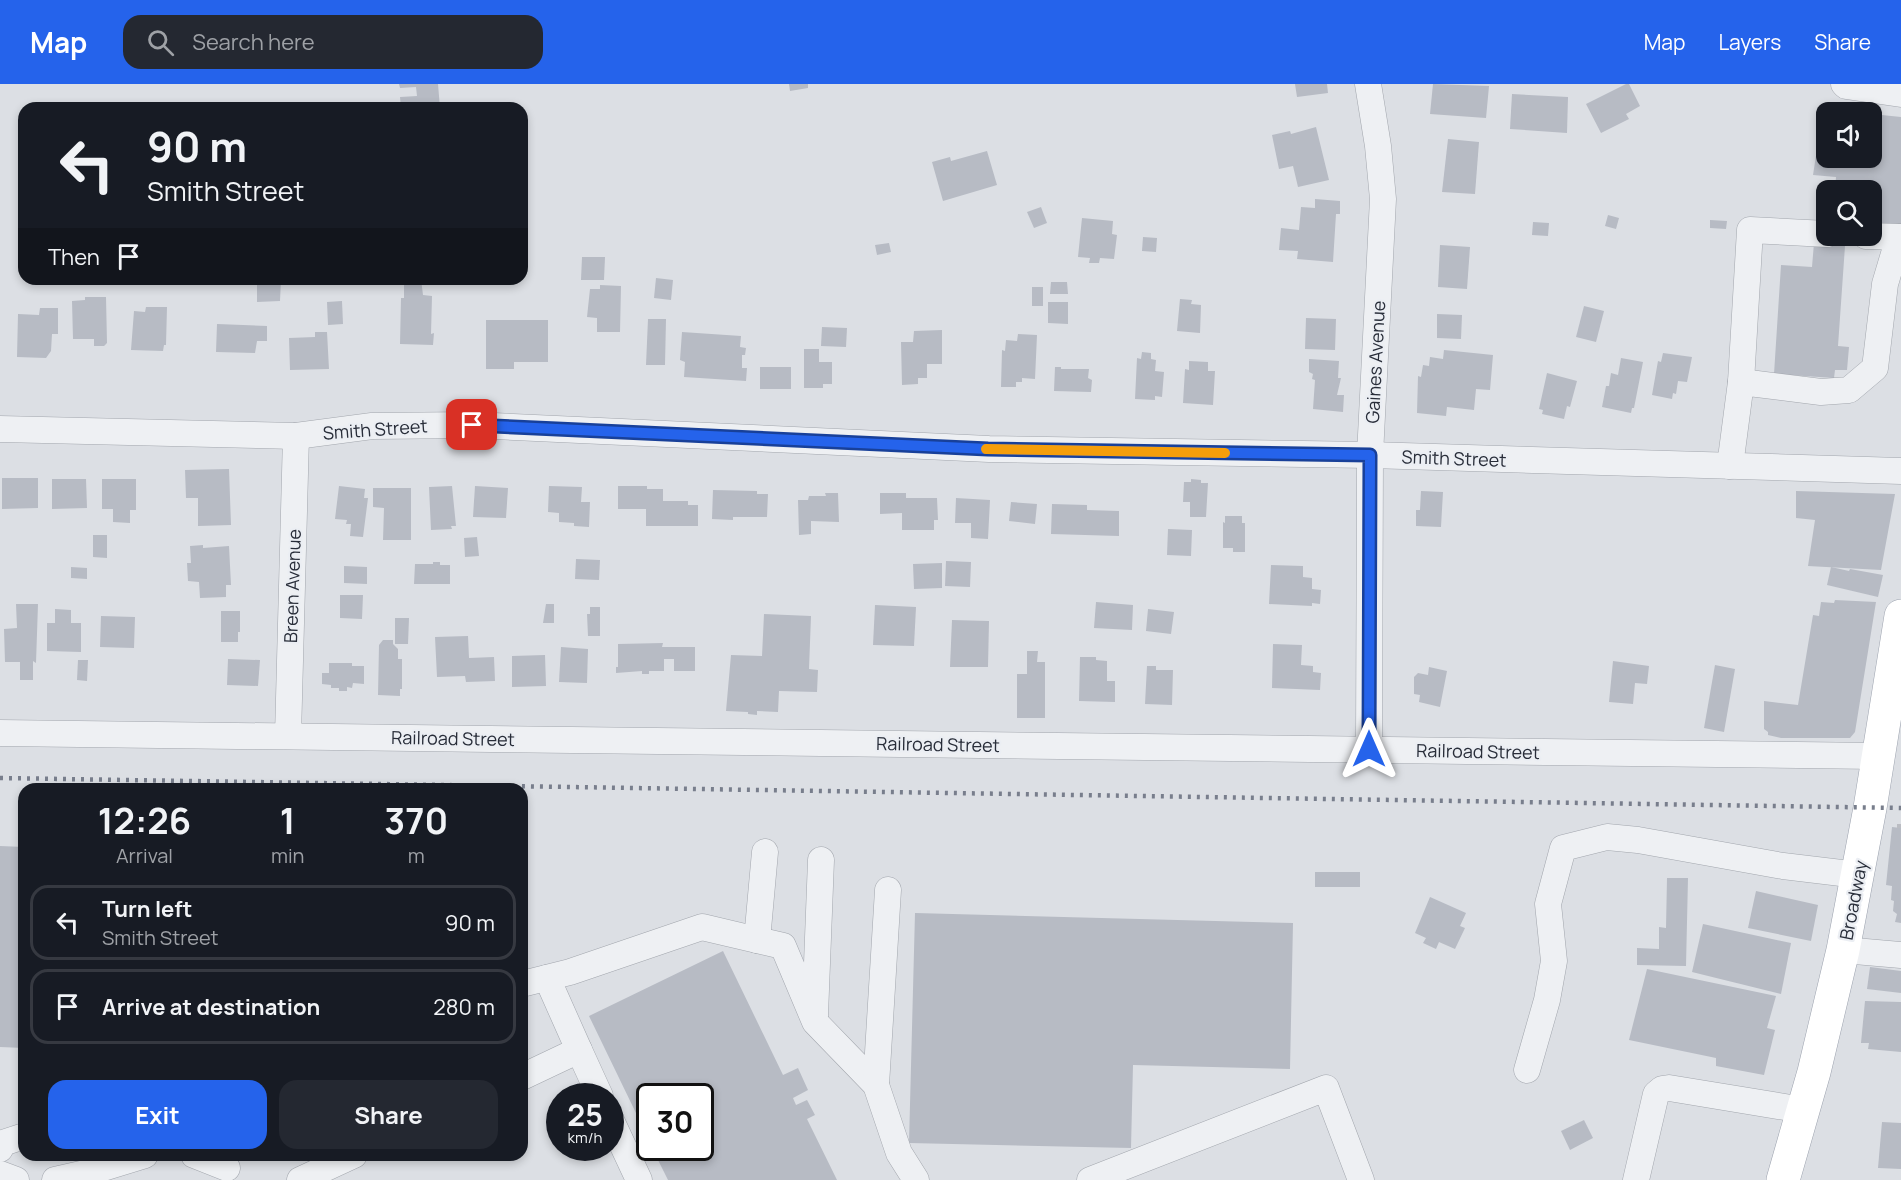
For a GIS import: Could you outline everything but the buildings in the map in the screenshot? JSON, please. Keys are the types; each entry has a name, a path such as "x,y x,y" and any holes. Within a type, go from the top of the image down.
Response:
{"main road":[{"name":"Broadway","path":"1783,1180 1843,950 1858,875 1901,616"}],"street":[{"name":"Gaines Avenue","path":"1368,84 1378,146 1383,199 1370,455 1369,749"},
{"path":"1844,84 1901,94"},
{"path":"1730,466 1741,382 1750,230 1816,233"},
{"path":"1741,382 1821,392 1849,390 1875,368 1885,284 1900,237 1882,236"},
{"name":"Smith Street","path":"0,429 296,436 372,426 472,425 988,449 1370,455 1901,471"},
{"name":"Breen Avenue","path":"288,736 296,436"},
{"name":"Railroad Street","path":"0,733 1877,756"},
{"path":"1527,1070 1547,1000 1554,961 1548,904 1563,848 1607,837 1638,840 1783,866 1858,875"},
{"path":"757,940 765,852"},
{"path":"815,1022 821,860"},
{"path":"888,890 876,1085 899,1152 916,1180"},
{"path":"528,983 570,972 702,927 783,946 815,1022 876,1085"},
{"path":"1843,950 1901,955"},
{"path":"547,978 594,1083"},
{"path":"528,1074 579,1050"},
{"path":"1090,1180 1326,1088 1361,1180"},
{"path":"1636,1180 1656,1094 1662,1089 1669,1088 1803,1110"},
{"path":"0,1149 3,1143 18,1139"},
{"path":"624,1148 639,1180"},
{"path":"55,1180 83,1177 128,1161"},
{"path":"209,1161 227,1168"},
{"path":"307,1169 334,1161"},
{"path":"0,1174 16,1180"}],"railway":[{"path":"0,778 317,783"},
{"path":"528,786 1901,808"}],"slow traffic":[{"path":"986,449 1225,453"}],"route":[{"path":"472,425 988,449 1370,455 1369,749"}]}
